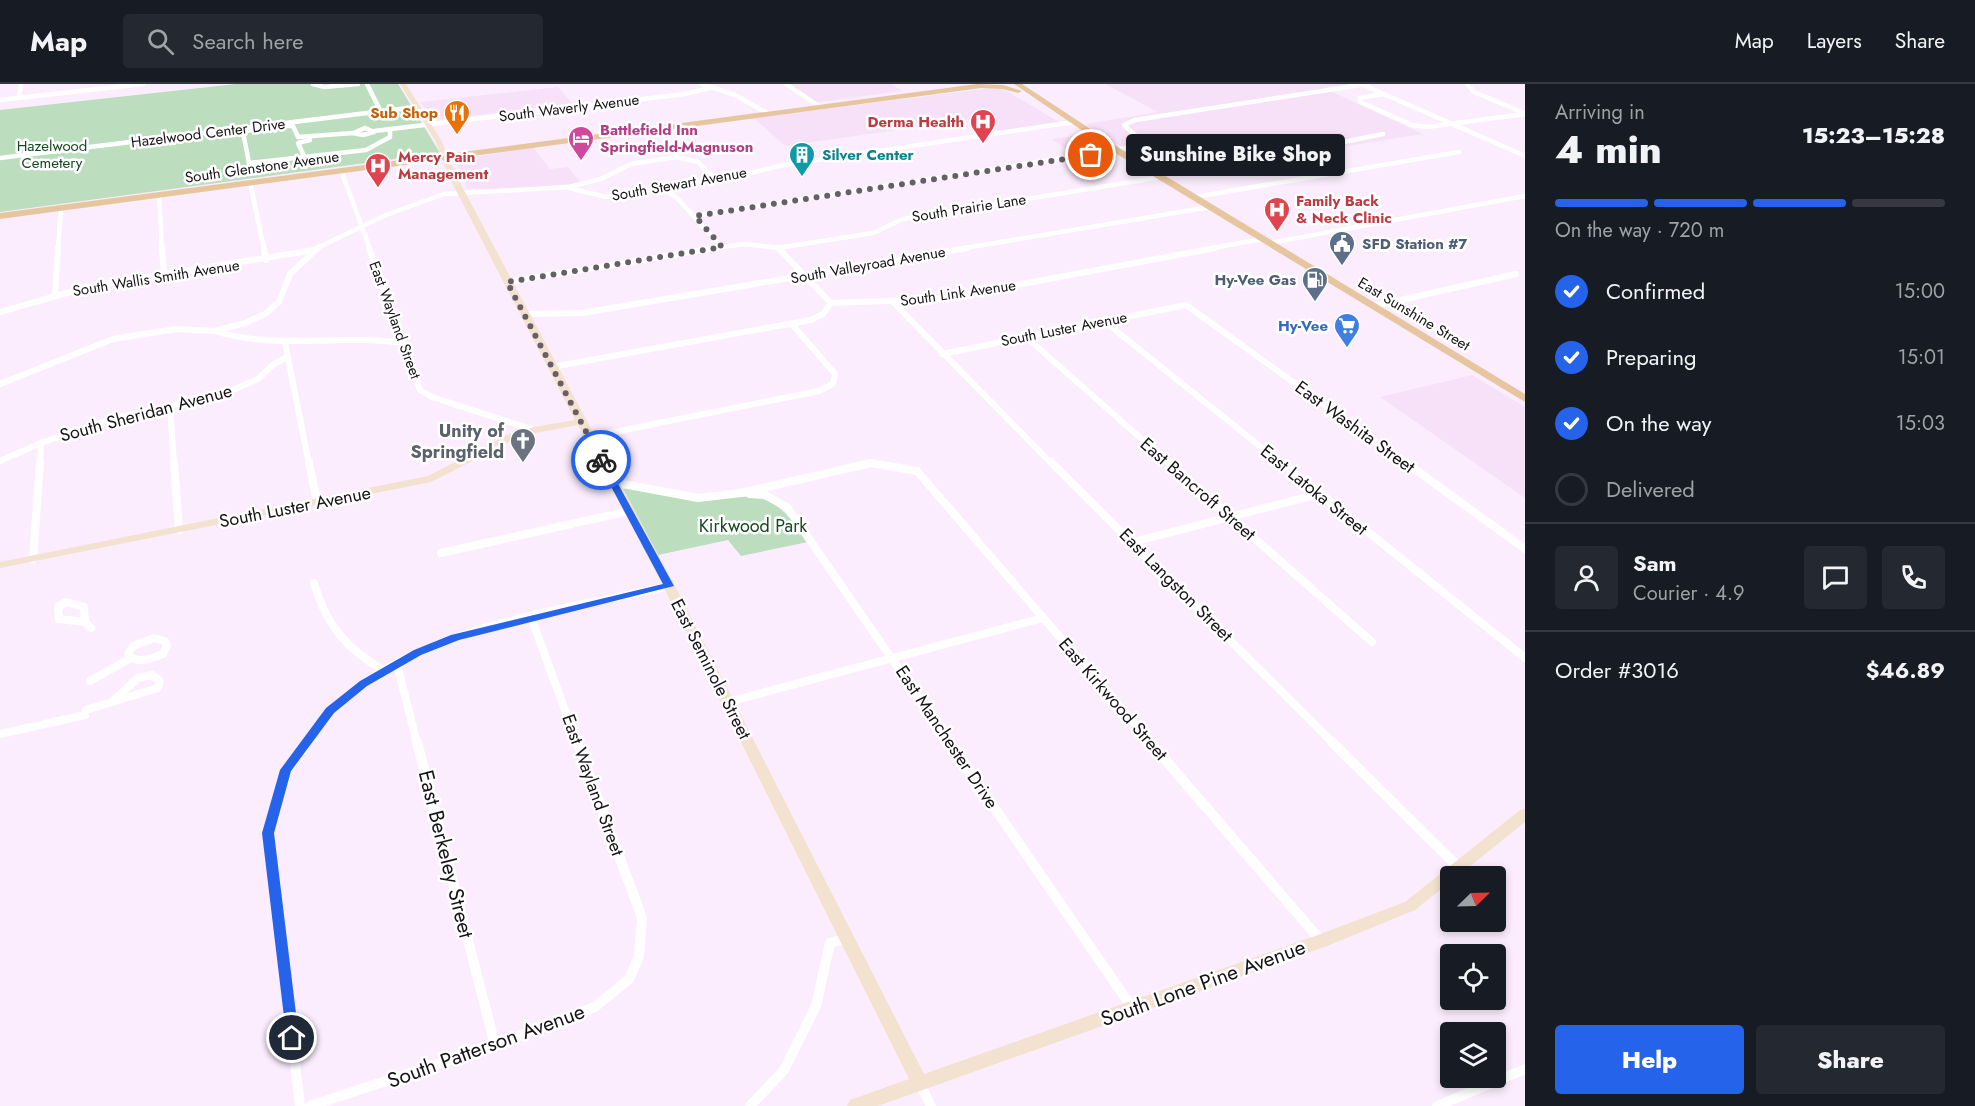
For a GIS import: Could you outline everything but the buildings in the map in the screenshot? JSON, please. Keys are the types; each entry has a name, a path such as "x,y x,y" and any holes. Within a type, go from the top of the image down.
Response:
{"main road":[{"name":"South Glenstone Avenue","path":"0,216 819,106 965,84"},
{"name":"South Glenstone Avenue","path":"921,92 993,84"},
{"name":"East Sunshine Street","path":"1006,84 1055,107 1074,122 1210,207 1524,396"},
{"path":"1025,84 1055,107"},
{"path":"946,90 998,86 1017,88"},
{"name":"East Sunshine Street","path":"1017,88 1064,119 1074,122"}],"street":[{"path":"19,98 21,84"},
{"path":"0,100 97,87 143,84"},
{"path":"313,84 315,87 331,87 358,84"},
{"path":"367,84 381,112"},
{"name":"East Seminole Street","path":"403,84 445,156 507,282 669,586 931,1106"},
{"path":"702,84 735,95 767,113"},
{"path":"786,84 819,106"},
{"path":"1361,84 1525,156"},
{"path":"1367,84 1134,120 1124,125 1128,131 1181,160 1210,162 1339,144 1383,134"},
{"path":"1467,84 1474,92 1525,114"},
{"name":"South Waverly Avenue","path":"313,138 353,133 362,129 390,129 685,94 710,88"},
{"path":"1384,94 1360,98 1360,102 1412,125 1427,127 1454,125 1525,114"},
{"name":"Hazelwood Center Drive","path":"0,158 416,107"},
{"name":"South Stewart Avenue","path":"569,188 590,195 606,197 717,181 784,165 1074,122"},
{"path":"313,138 296,136 293,126 244,131 249,163 366,150 390,137 392,133 390,129"},
{"path":"304,157 298,143 313,138"},
{"path":"695,216 1154,146"},
{"path":"1195,197 1460,152"},
{"path":"0,384 113,339 176,329 214,331 245,323 265,314 279,302 290,274 314,250 360,226 444,194 461,191 569,188 601,179 631,164 664,158 689,158 698,162 717,181"},
{"name":"East Wayland Street","path":"341,170 420,390 432,397 534,430"},
{"name":"South Prairie Lane","path":"722,247 745,244 778,248 873,233 903,219 1162,177"},
{"path":"250,182 266,260"},
{"path":"662,189 677,198 722,247"},
{"path":"159,194 164,275"},
{"name":"South Link Avenue","path":"831,303 894,303 942,298 1525,196"},
{"name":"South Valleyroad Avenue","path":"524,314 582,313 1210,207"},
{"path":"55,296 61,208"},
{"path":"507,282 722,247"},
{"path":"552,368 791,323 824,314 831,303 778,248"},
{"name":"South Wallis Smith Avenue","path":"0,312 91,286 266,260 314,250"},
{"path":"1374,306 1516,274"},
{"name":"East Langston Street","path":"894,303 942,354 1457,866"},
{"name":"South Luster Avenue","path":"942,354 1186,305"},
{"name":"East Washita Street","path":"1186,305 1525,549"},
{"name":"East Latoka Street","path":"1104,321 1525,658"},
{"path":"589,437 819,391 833,384 835,374 791,323"},
{"path":"214,331 231,338 285,344 375,338 402,343"},
{"name":"East Bancroft Street","path":"1025,336 1372,642"},
{"path":"285,344 317,502"},
{"name":"South Sheridan Avenue","path":"0,461 41,443 111,419 226,393 258,379 274,364 287,357"},
{"path":"170,406 179,530"},
{"name":"South Luster Avenue","path":"0,565 431,479 511,437 534,430 580,422"},
{"path":"33,559 41,443"},
{"name":"East Kirkwood Street","path":"741,493 871,463 900,466 917,471 1321,941"},
{"path":"612,482 698,498 741,493"},
{"name":"East Manchester Drive","path":"741,493 765,495 787,507 1133,1009"},
{"path":"1133,542 1319,494"},
{"path":"441,553 629,511"},
{"path":"314,583 321,609 333,630 356,655 385,671"},
{"path":"300,1106 268,833 286,770 330,711 363,684 397,664 455,637 531,617 669,586"},
{"name":"East Wayland Street","path":"531,617 642,918 639,956"},
{"path":"728,702 1043,618"},
{"path":"90,681 130,658"},
{"name":"East Berkeley Street","path":"397,664 495,1045"},
{"path":"0,734 86,712 158,688 160,681 152,675 138,678 112,702"},
{"name":"South Lone Pine Avenue","path":"1462,866 1524,816"},
{"name":"South Lone Pine Avenue","path":"856,1106 1321,941 1410,906 1440,883"},
{"path":"750,1106 784,1070 816,1006 830,943 847,938"},
{"name":"South Patterson Avenue","path":"310,1106 495,1045 595,1007 629,979 639,956"},
{"path":"1437,1106 1525,1069"}],"shaded area":[{"path":"784,84 892,84 902,91 811,103"},
{"path":"1105,84 1351,84 1324,88 1423,134 1166,175 1085,124 1158,112"},
{"path":"558,87 573,104 434,120 420,102"},
{"path":"991,88 1005,90 1059,122 999,131 980,118 785,146 754,118"},
{"path":"1082,135 1107,150 1076,155 1051,139"},
{"path":"533,147 550,169 568,167 581,183 503,190 467,188 456,160"},
{"path":"1472,375 1525,407 1525,498 1380,397"}],"green space":[{"name":"Hazelwood Cemetery","path":"236,84 398,84 440,153 0,212 0,110"},
{"name":"Kirkwood Park","path":"623,489 681,497 743,497 768,501 793,522 808,542 741,556 728,540 658,555"}],"way so far":[{"path":"601,460 507,282 722,247 695,216 1091,155"}],"place":[{"name":"Sub Shop","path":"457,136"},
{"name":"Derma Health","path":"983,145"},
{"name":"Sunshine Bike Shop","path":"1091,155"},
{"name":"Battlefield Inn Springfield-Magnuson","path":"581,162"},
{"name":"Silver Center","path":"802,178"},
{"name":"Mercy Pain Management","path":"378,189"},
{"name":"Family Back & Neck Clinic","path":"1277,233"},
{"name":"SFD Station #7","path":"1342,267"},
{"name":"Hy-Vee Gas","path":"1315,303"},
{"name":"Hy-Vee","path":"1347,349"},
{"name":"Unity of Springfield","path":"523,464"}],"route":[{"path":"292,1038 268,833 286,770 330,711 363,684 417,652 455,637 531,617 669,586 601,460"}]}
